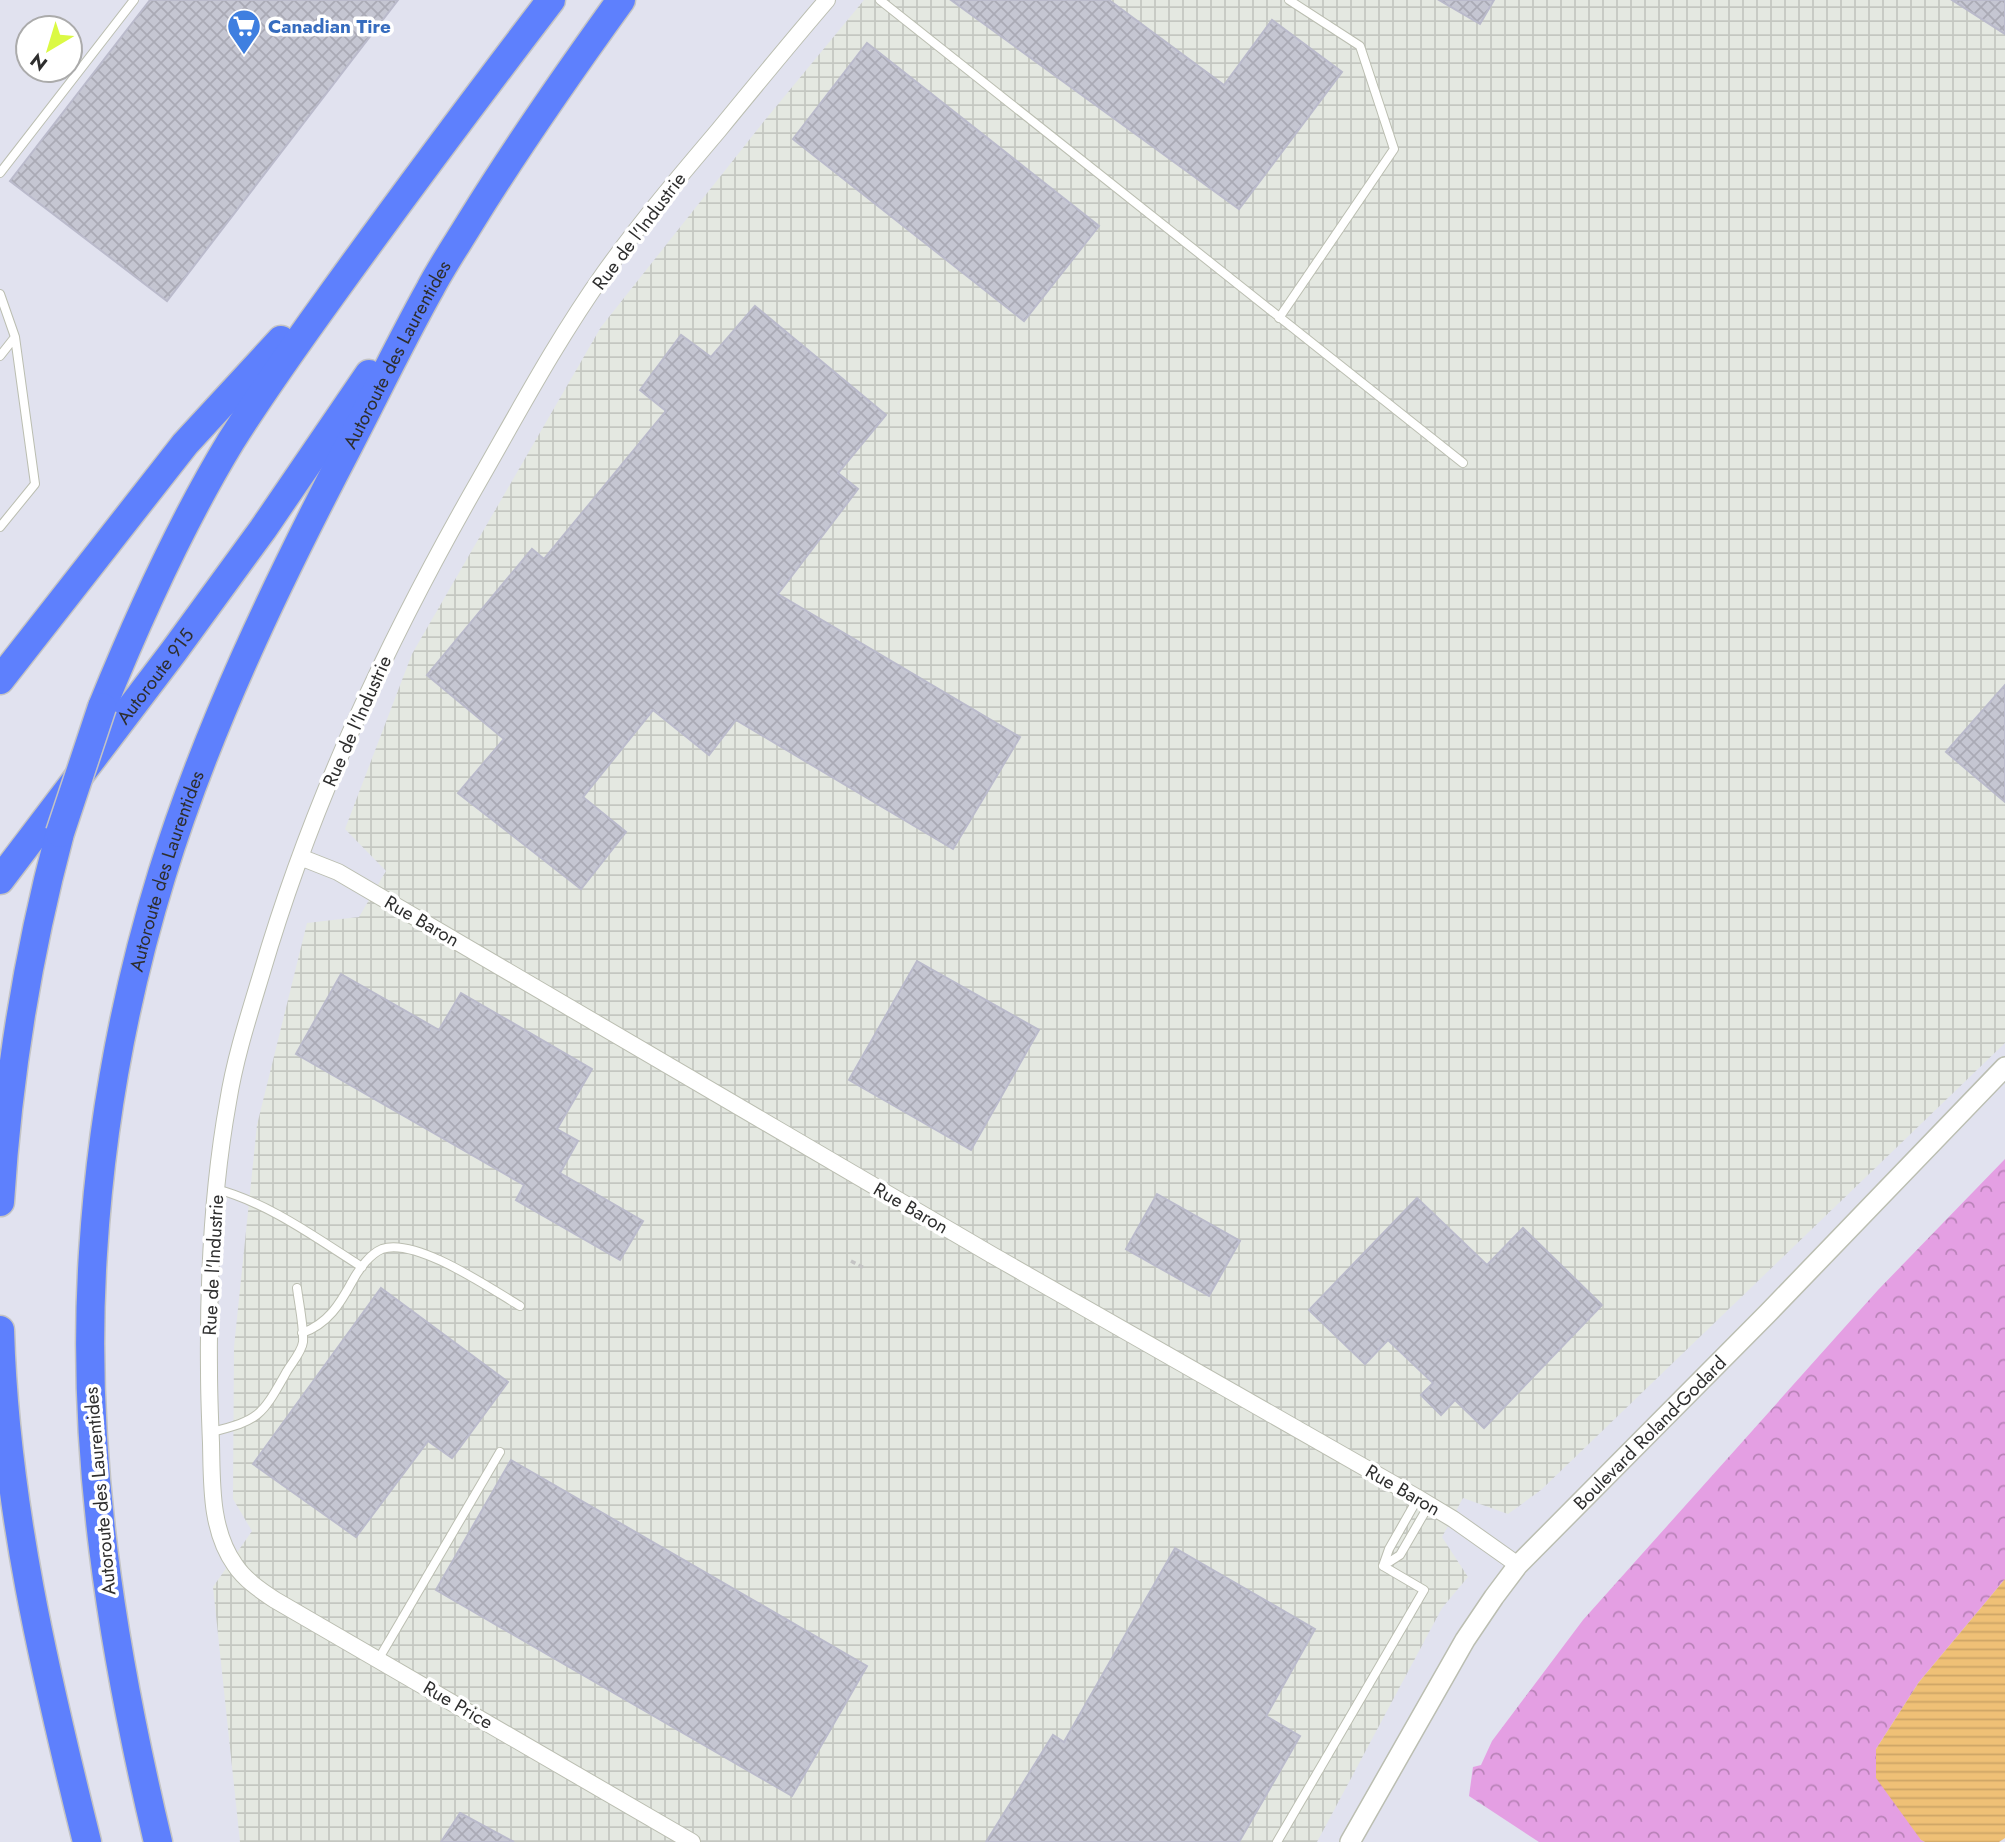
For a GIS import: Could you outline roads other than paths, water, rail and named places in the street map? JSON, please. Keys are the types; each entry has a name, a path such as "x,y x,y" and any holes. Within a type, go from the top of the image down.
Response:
{"highway":[{"path":"0,1202 21,1005 39,916 60,833 102,707 156,583 220,460 273,378 357,258 551,0"},
{"name":"Autoroute des Laurentides","path":"158,1842 117,1649 94,1474 90,1384 92,1278 98,1191 109,1101 143,944 171,846 204,754 298,542 431,286 547,103 621,0"},
{"path":"0,680 185,444 357,258"},
{"name":"Autoroute 915","path":"0,880 263,529 431,286"},
{"path":"0,1330 8,1446 23,1554 50,1691 87,1842"}],"street":[{"name":"Rue de l'Industrie","path":"231,1560 223,1541 214,1504 211,1432 209,1270 216,1189 228,1098 241,1042 300,857 340,754 377,672 457,520 563,334 641,223 827,0"},
{"name":"Rue Baron","path":"300,857 338,872 992,1255 1424,1501 1518,1565"},
{"name":"Boulevard Roland-Godard","path":"1350,1842 1465,1640 1518,1565 1768,1313 2005,1068"},
{"name":"Rue Price","path":"231,1560 253,1584 275,1600 692,1842"}],"lane":[{"path":"0,173 134,0"},
{"path":"880,0 1463,463"},
{"path":"1279,318 1394,149 1360,46 1289,0"},
{"path":"0,294 15,337 35,484 0,527"},
{"path":"0,356 15,337"},
{"path":"216,1189 258,1203 362,1267"},
{"path":"302,1333 315,1329 325,1321 340,1304 356,1274 375,1253 385,1248 429,1255 520,1306"},
{"path":"211,1432 243,1423 264,1410 303,1344 297,1288"},
{"path":"378,1660 500,1452"},
{"path":"1383,1566 1389,1549 1424,1501"},
{"path":"1383,1566 1399,1555 1424,1501"},
{"path":"1277,1842 1424,1590 1383,1566"}],"place":[{"name":"Canadian Tire","path":"244,56"}]}
